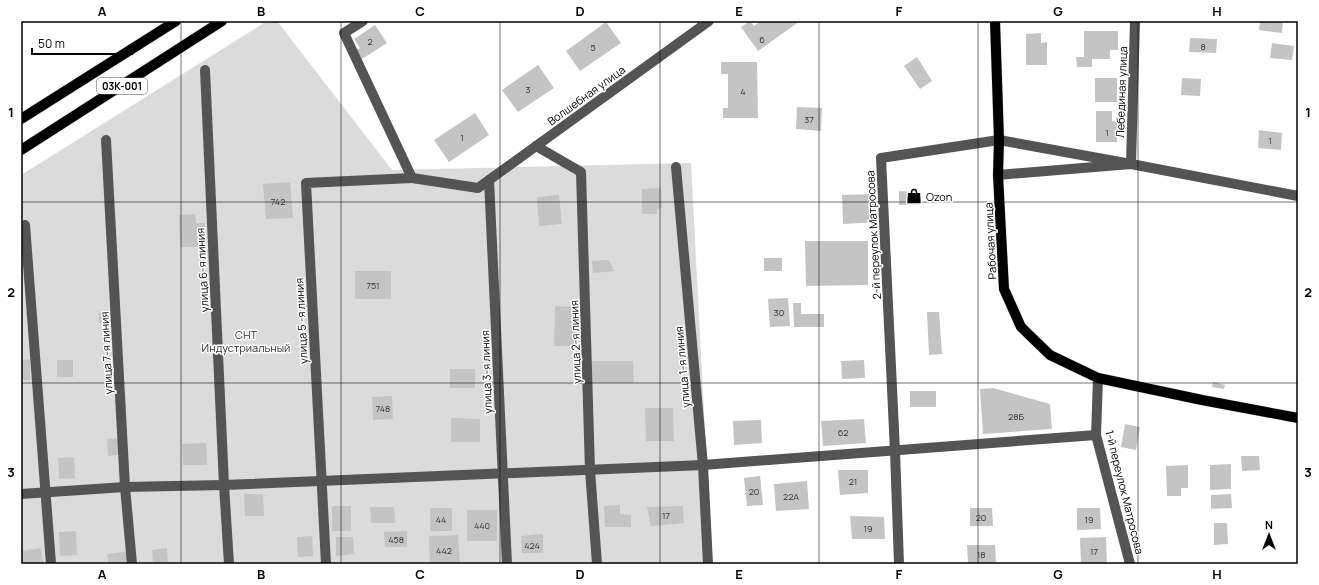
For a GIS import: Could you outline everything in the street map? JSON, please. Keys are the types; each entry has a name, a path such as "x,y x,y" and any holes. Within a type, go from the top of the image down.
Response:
{"main road":[{"name":"03К-001","path":"21,119 176,21"},
{"name":"03К-001","path":"21,150 222,21"},
{"name":"Рабочая улица","path":"995,21 999,140 998,175 1004,289 1021,327 1050,355 1098,378 1298,418"}],"street":[{"path":"363,21 344,33 412,178"},
{"name":"Волшебная улица","path":"412,178 478,188 709,21"},
{"name":"Лебединая улица","path":"1131,164 1136,21"},
{"name":"улица 6-я линия","path":"205,70 229,564"},
{"name":"улица 7-я линия","path":"106,140 126,487 132,564"},
{"name":"2-й переулок Матросова","path":"900,564 896,451 881,158 999,140 1298,196"},
{"name":"улица 2-я линия","path":"536,146 581,172 590,470 597,564"},
{"path":"998,175 1131,164"},
{"name":"улица 1-я линия","path":"676,167 703,465 708,564"},
{"name":"улица 5 -я линия","path":"326,564 306,183 412,178"},
{"name":"улица 3-я линия","path":"489,180 507,564"},
{"path":"24,225 51,564"},
{"name":"1-й переулок Матросова","path":"1098,378 1096,435 1130,564"},
{"path":"21,494 126,487 224,485 703,465 1096,435"}],"green space":[{"name":"СНТ Индустриальный","path":"267,21 277,21 392,170 691,163 712,564 21,564 21,175"}],"building":[{"path":"750,21 754,26 761,21 800,21 758,51 741,27"},
{"path":"1260,21 1283,21 1282,33 1259,30"},
{"path":"606,22 621,43 580,71 566,51"},
{"path":"375,25 387,43 362,59 356,50 360,48 354,39"},
{"path":"1084,31 1118,31 1118,50 1110,50 1110,59 1092,59 1092,67 1077,67 1076,57 1084,57"},
{"path":"1041,33 1041,43 1047,42 1047,65 1026,65 1026,34"},
{"path":"1190,38 1217,39 1216,53 1189,52"},
{"path":"1272,43 1294,46 1292,60 1270,58"},
{"path":"917,57 932,81 920,89 904,66"},
{"path":"721,62 757,62 758,118 723,118 723,108 728,108 728,74 721,74"},
{"path":"538,65 554,88 518,112 502,90"},
{"path":"1095,78 1117,78 1117,102 1095,102"},
{"path":"1182,78 1201,79 1200,96 1181,95"},
{"path":"797,107 822,108 821,131 796,129"},
{"path":"1096,111 1112,111 1112,121 1117,122 1117,142 1096,142"},
{"path":"475,113 489,135 449,162 434,140"},
{"path":"1259,130 1282,133 1281,150 1258,148"},
{"path":"290,182 293,218 266,219 263,184"},
{"path":"661,188 662,208 657,209 657,214 642,214 642,189"},
{"path":"899,191 918,192 918,205 899,205"},
{"path":"875,194 876,222 843,224 842,195"},
{"path":"559,195 562,224 539,226 537,197"},
{"path":"195,214 196,223 205,223 206,247 180,247 179,215"},
{"path":"805,241 868,241 868,285 806,286"},
{"path":"764,258 782,258 782,271 764,271"},
{"path":"609,260 614,271 593,273 592,261"},
{"path":"355,271 391,271 391,299 355,299"},
{"path":"788,298 790,326 770,327 768,299"},
{"path":"793,303 801,303 801,314 824,314 824,327 794,327"},
{"path":"555,306 577,307 576,346 554,346"},
{"path":"927,312 939,312 942,354 929,355"},
{"path":"99,313 116,313 115,323 99,323"},
{"path":"30,359 30,380 21,380 21,360"},
{"path":"57,360 73,360 73,377 57,377"},
{"path":"864,360 865,378 842,379 841,361"},
{"path":"592,361 633,361 634,383 592,383"},
{"path":"450,369 475,369 475,388 450,388"},
{"path":"1213,382 1225,385 1224,389 1212,387"},
{"path":"993,388 1050,404 1052,429 983,434 980,389"},
{"path":"910,391 936,391 936,407 910,407"},
{"path":"392,396 393,419 373,420 372,397"},
{"path":"645,408 673,408 674,441 646,441"},
{"path":"451,418 480,419 480,442 451,442"},
{"path":"864,419 866,443 823,446 821,421"},
{"path":"761,420 762,443 734,445 733,421"},
{"path":"1125,424 1140,427 1136,450 1121,447"},
{"path":"125,438 126,454 108,456 107,439"},
{"path":"206,443 207,465 183,465 182,444"},
{"path":"1241,456 1259,456 1260,470 1242,471"},
{"path":"74,457 75,478 59,479 58,458"},
{"path":"1231,464 1231,489 1210,490 1210,465"},
{"path":"1188,465 1188,488 1181,488 1181,496 1167,496 1166,466"},
{"path":"838,470 868,470 868,493 840,495"},
{"path":"760,476 763,505 747,506 744,478"},
{"path":"807,481 809,509 776,511 774,484"},
{"path":"244,494 263,494 264,516 245,516"},
{"path":"1231,494 1232,508 1211,509 1211,495"},
{"path":"620,505 620,514 631,515 631,527 605,527 604,506"},
{"path":"332,506 351,506 351,531 332,531"},
{"path":"683,506 684,523 651,526 647,507"},
{"path":"370,507 394,507 395,523 371,523"},
{"path":"430,508 452,508 452,531 430,531"},
{"path":"970,508 992,508 993,526 970,526"},
{"path":"1077,508 1100,508 1101,529 1077,530"},
{"path":"467,510 497,510 497,541 467,541"},
{"path":"850,516 884,517 885,539 852,539"},
{"path":"1214,523 1227,523 1228,544 1214,545"},
{"path":"76,531 77,555 60,556 59,532"},
{"path":"407,531 407,547 385,547 384,532"},
{"path":"543,534 543,553 522,553 521,536"},
{"path":"458,535 460,564 430,564 429,536"},
{"path":"312,536 313,556 298,557 297,537"},
{"path":"336,537 353,537 354,554 336,556"},
{"path":"1106,537 1107,564 1081,564 1080,538"},
{"path":"967,545 995,545 996,564 968,564"},
{"path":"41,548 43,564 21,564 21,551"},
{"path":"167,548 168,562 153,564 152,550"},
{"path":"132,551 134,564 109,564 107,554"}],"place":[{"name":"Ozon","path":"914,196"}]}
